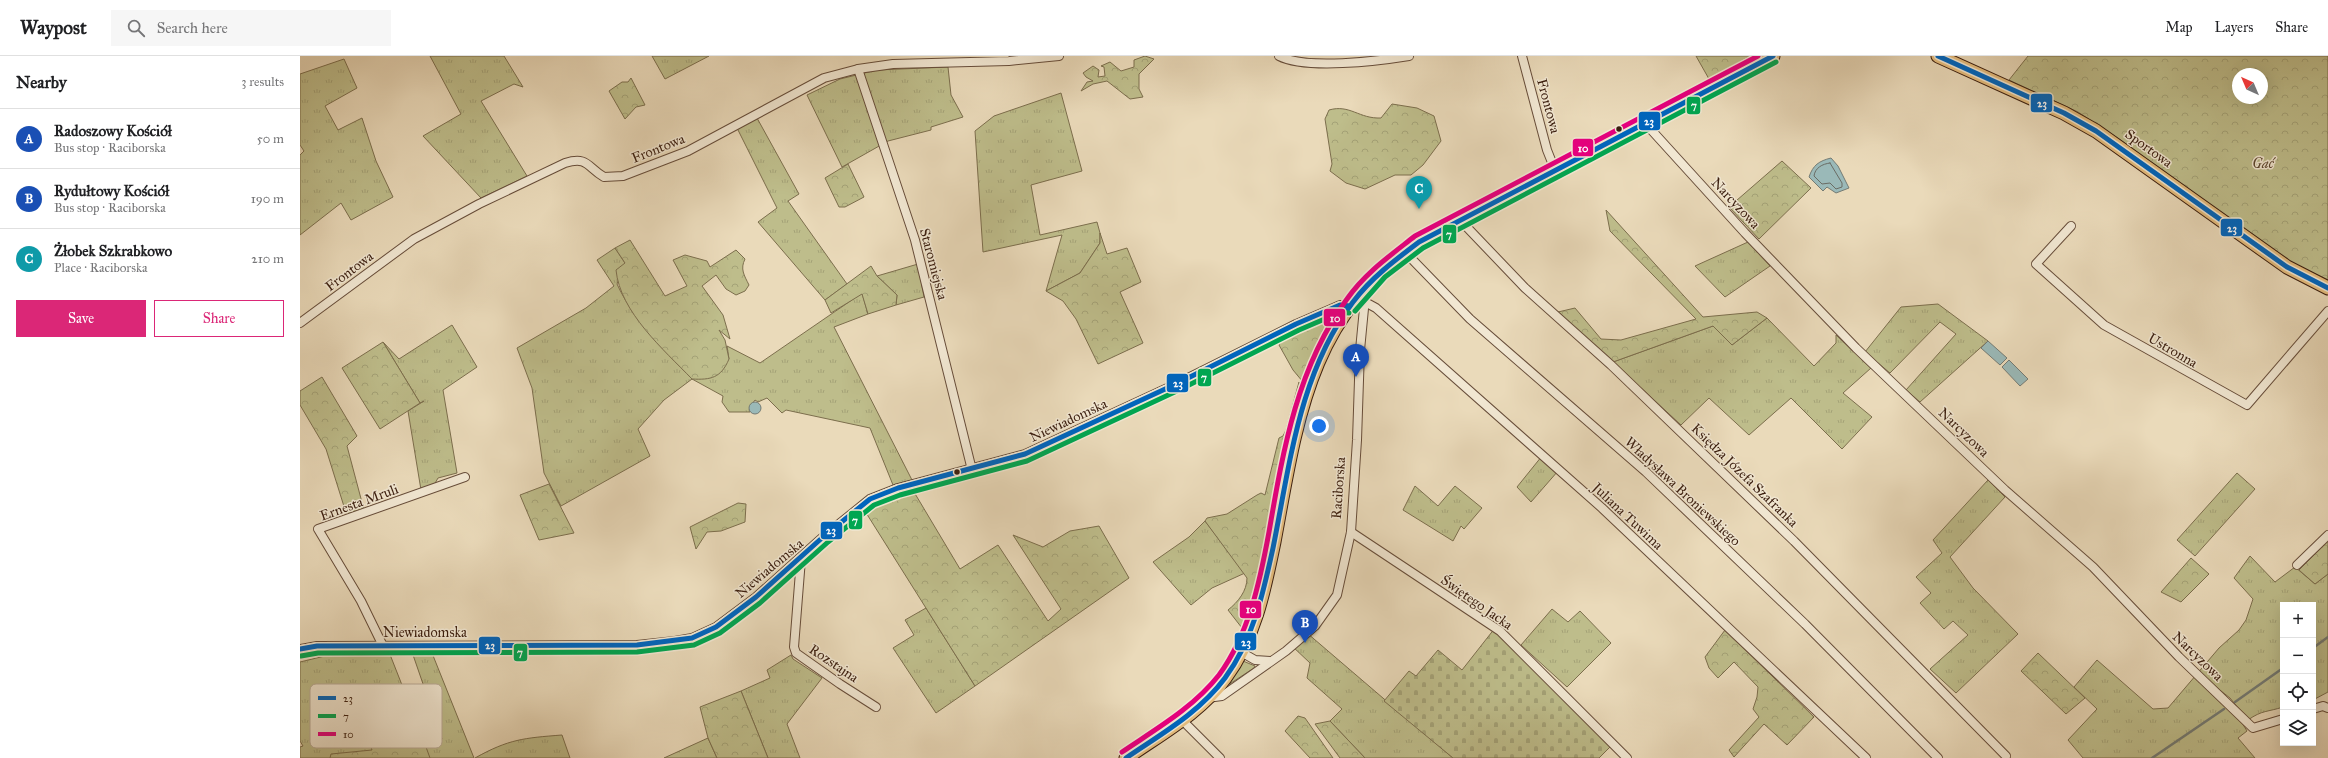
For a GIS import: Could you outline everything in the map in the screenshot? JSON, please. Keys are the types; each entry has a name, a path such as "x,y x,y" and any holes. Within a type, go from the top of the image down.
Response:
{"main road":[{"name":"Raciborska","path":"1126,758 1181,719 1207,698 1225,678 1241,652 1254,626 1263,598 1295,433 1310,381 1328,338 1364,288 1404,251 1553,166 1645,123 1772,56"},
{"name":"Sportowa","path":"1938,56 2064,113 2096,130 2274,259 2301,275 2328,288"}],"street":[{"name":"Frontowa","path":"300,323 414,239 479,204 554,167 576,159 583,160 604,177 623,176 688,151 824,78 858,69 893,64 1009,61 1059,56"},
{"path":"1279,56 1304,63 1353,62 1409,56"},
{"name":"Frontowa","path":"1522,56 1553,166"},
{"name":"Staromiejska","path":"858,69 915,240 972,470"},
{"name":"Narcyzowa","path":"1645,123 1745,233 1856,348 2004,490 2093,567 2179,657 2253,728 2280,720"},
{"name":"Księdza Józefa Szafranka","path":"1460,220 1525,288 1611,365 1794,541 2006,756"},
{"name":"Ustronna","path":"2071,226 2036,264 2104,325 2247,405 2328,311"},
{"name":"Władysława Broniewskiego","path":"1404,251 1470,319 1646,472 1805,624 1938,758"},
{"name":"Raciborska","path":"1207,698 1222,696 1271,661 1315,626 1337,595 1351,532 1357,440 1360,350 1365,302 1364,288"},
{"name":"Juliana Tuwima","path":"1365,302 1376,308 1602,508 1866,758"},
{"name":"Niewiadomska","path":"300,649 317,646 637,644 675,642 692,638 716,626 756,597 870,499 898,488 972,470 1025,454 1176,384 1314,316 1340,305 1350,306"},
{"name":"Ernesta Mruli","path":"383,646 361,601 318,530 465,478"},
{"name":"Świętego Jacka","path":"1351,532 1500,631 1627,758"},
{"path":"2297,565 2328,535"},
{"name":"Rozstajna","path":"801,558 796,607 794,648 796,653 876,707"},
{"path":"1241,652 1255,660 1271,661"},
{"path":"2316,708 2323,706 2328,708"},
{"path":"1181,719 1220,758"}],"green space":[{"path":"430,56 504,56 523,87 514,84 481,101 527,176 481,198 423,136 461,114"},
{"path":"652,56 709,56 665,79"},
{"path":"1145,56 1154,59 1139,74 1139,89 1143,97 1130,99 1107,81 1093,84 1081,91 1087,82 1093,81 1086,77 1083,73 1093,66 1099,70 1098,77 1105,76 1104,67 1101,66 1110,62 1121,71 1134,67 1134,60"},
{"path":"1696,56 1750,56 1709,79"},
{"name":"Gać","path":"2028,56 2328,56 2328,280 2284,259 2226,219 2122,141 2078,112 2009,80"},
{"path":"344,59 357,88 325,106 338,130 362,118 376,161 393,197 351,220 341,203 300,235 300,155 304,151 300,145 300,74"},
{"path":"948,67 951,95 963,117 931,127 931,130 888,141 842,167 807,95 840,79 877,70"},
{"path":"631,78 645,105 636,107 625,119 609,91 622,82 628,82"},
{"path":"1061,93 1082,171 1031,185 1040,235 1097,222 1100,233 1100,243 1080,273 1046,291 1062,235 983,252 975,131 994,116"},
{"path":"1392,104 1417,108 1434,116 1441,141 1423,165 1411,175 1395,175 1365,189 1346,183 1330,171 1332,164 1325,119 1329,110 1343,109 1373,118 1381,118"},
{"path":"757,118 799,194 788,201 847,284 825,300 758,222 777,208 737,128"},
{"path":"1782,161 1811,188 1759,239 1729,207"},
{"path":"848,164 864,197 845,207 839,207 825,178"},
{"path":"1606,210 1703,317 1757,312 1767,318 1732,345 1713,326 1613,362 1558,312 1575,308 1601,339 1621,340 1696,319 1610,231"},
{"path":"1100,233 1107,254 1127,248 1141,282 1120,292 1143,343 1098,364 1076,319 1063,301 1046,291 1080,273 1100,243"},
{"path":"630,240 665,296 687,286 673,260 685,255 707,261 710,267 736,250 745,259 743,269 749,285 745,291 736,295 726,289 716,275 702,286 723,315 730,339 719,330 725,340 729,359 719,374 705,379 692,379 657,343 634,315 619,286 616,270 625,263 615,248"},
{"path":"1748,242 1770,266 1725,297 1695,266"},
{"path":"615,248 625,263 617,284 624,298 650,334 692,379 664,400 638,429 650,456 561,506 544,473 532,388 517,348 586,308 614,286 597,260"},
{"path":"918,264 924,297 896,305 897,295 877,276"},
{"path":"871,266 877,276 897,295 896,305 868,314 862,294 831,313 825,300"},
{"path":"862,293 868,314 834,327 912,480 893,485 870,428 786,410 782,413 767,398 758,402 755,400 750,407 750,412 729,412 722,402 723,396 692,379 729,359 727,346 760,363"},
{"path":"1938,304 1988,341 1920,402 1906,390 1956,334 1940,322 1890,373 1865,352 1901,307"},
{"path":"1323,317 1329,317 1331,320 1321,335 1303,382 1293,370 1279,345 1283,338"},
{"path":"1767,318 1814,366 1836,343 1836,335 1871,368 1843,393 1872,417 1842,449 1791,398 1749,435 1709,398 1681,425 1613,362 1713,326 1732,345"},
{"path":"452,325 477,367 443,390 457,473 438,478 434,485 421,490 408,411 424,401 420,403 383,342 399,359"},
{"path":"383,342 420,403 380,429 342,368"},
{"path":"322,377 357,436 347,446 364,510 347,516 326,449 300,405 300,391"},
{"path":"1299,382 1301,388 1262,582 1246,629 1242,628 1228,610 1244,592 1247,578 1205,521 1207,518 1227,514 1261,493 1265,495 1279,438 1283,436 1286,430"},
{"path":"1542,456 1558,471 1531,502 1517,487"},
{"path":"2237,473 2255,489 2195,556 2177,540"},
{"path":"1988,480 2005,497 1950,557 1973,588 2018,634 1956,693 1930,669 1968,635 1953,621 1944,629 1920,603 1931,593 1916,577 1942,553 1933,540"},
{"path":"549,484 574,533 539,540 520,495"},
{"path":"1415,486 1438,506 1455,486 1482,508 1464,529 1461,526 1453,541 1403,510"},
{"path":"914,492 960,569 998,545 1048,621 1061,609 1013,535 1043,547 1070,531 1099,526 1129,578 975,686 863,508 877,500"},
{"path":"738,503 746,504 745,522 721,531 707,532 696,549 690,527"},
{"path":"1205,521 1245,573 1212,588 1191,605 1153,562 1189,537"},
{"path":"2328,541 2328,574 2315,584 2299,570"},
{"path":"2250,556 2275,582 2295,567 2315,584 2328,574 2328,692 2316,698 2316,602 2280,602 2280,708 2261,713 2248,720 2230,698 2207,680 2236,713 2247,731 2238,738 2255,758 2083,758 2068,740 2097,709 2074,687 2097,660 2153,709 2168,708 2219,648 2239,630 2246,620 2253,599 2234,578"},
{"path":"2191,558 2209,574 2181,602 2161,592"},
{"path":"926,608 975,686 936,713 893,648 914,635 905,620"},
{"path":"1552,609 1568,622 1580,611 1611,643 1567,687 1521,645"},
{"path":"1495,628 1613,744 1599,758 1453,758 1384,701 1409,671 1416,676 1438,650 1462,670"},
{"path":"1725,630 1814,717 1787,745 1764,724 1734,757 1729,750 1759,717 1753,709 1757,697 1758,687 1734,662 1718,678 1709,668 1705,657"},
{"path":"1307,633 1453,758 1365,758 1330,721 1342,709 1307,678 1310,663 1292,646"},
{"path":"389,652 402,684 310,684 310,748 442,748 442,684 423,684 412,652 432,653 474,758 300,758 300,747 303,746 300,741 300,662 329,655"},
{"path":"2038,653 2085,698 2066,714 2021,671"},
{"path":"791,655 793,659 822,678 787,724 800,758 768,758 741,691 770,678 767,670"},
{"path":"1243,661 1255,666 1254,668 1228,685"},
{"path":"741,691 768,758 717,758 708,738 700,707"},
{"path":"1298,716 1305,718 1333,758 1310,758 1285,731"},
{"path":"1330,721 1365,758 1340,758 1315,724"},
{"path":"562,735 570,758 475,758 517,740"},
{"path":"708,738 717,758 664,758"},
{"path":"371,748 426,748 430,758 330,758 331,754 372,750"}],"water":[{"path":"1831,158 1838,166 1849,188 1836,193 1827,187 1823,191 1809,177 1812,169 1817,164"},
{"path":"1988,341 2007,358 2000,365 1981,348"},
{"path":"2009,360 2028,379 2020,386 2002,367"},
{"path":"753,402 757,402 761,408 757,414 753,414 749,410 749,406"}],"waterway":[{"path":"2316,646 2328,637"},
{"path":"2235,702 2280,670"},
{"path":"2152,758 2224,709"}],"transit line":[{"name":"10","path":"1122,752 1174,717 1198,698 1219,675 1238,642 1246,625 1257,588 1280,471 1294,411 1304,381 1330,325 1347,299 1362,281 1415,236 1758,56"},
{"name":"23","path":"1126,758 1179,722 1215,691 1235,663 1243,648 1261,599 1299,420 1308,389 1320,359 1335,330 1360,293 1375,277 1419,242 1773,56"},
{"name":"23","path":"1938,56 2064,113 2096,131 2287,267 2328,288"},
{"name":"7","path":"1355,311 1385,277 1423,248 1776,62"},
{"name":"23","path":"300,649 317,646 637,645 692,638 716,627 756,597 823,537 870,499 898,488 1025,454 1176,384 1296,324 1340,305 1350,306"},
{"name":"7","path":"301,656 318,653 637,652 694,645 720,633 760,603 828,542 874,505 900,495 1027,461 1179,390 1299,330 1341,312 1349,313"}],"place":[{"name":"Żłobek Szkrabkowo","path":"1419,209"},
{"name":"Radoszowy Kościół","path":"1356,377"},
{"name":"Rydułtowy Kościół","path":"1305,643"}]}
